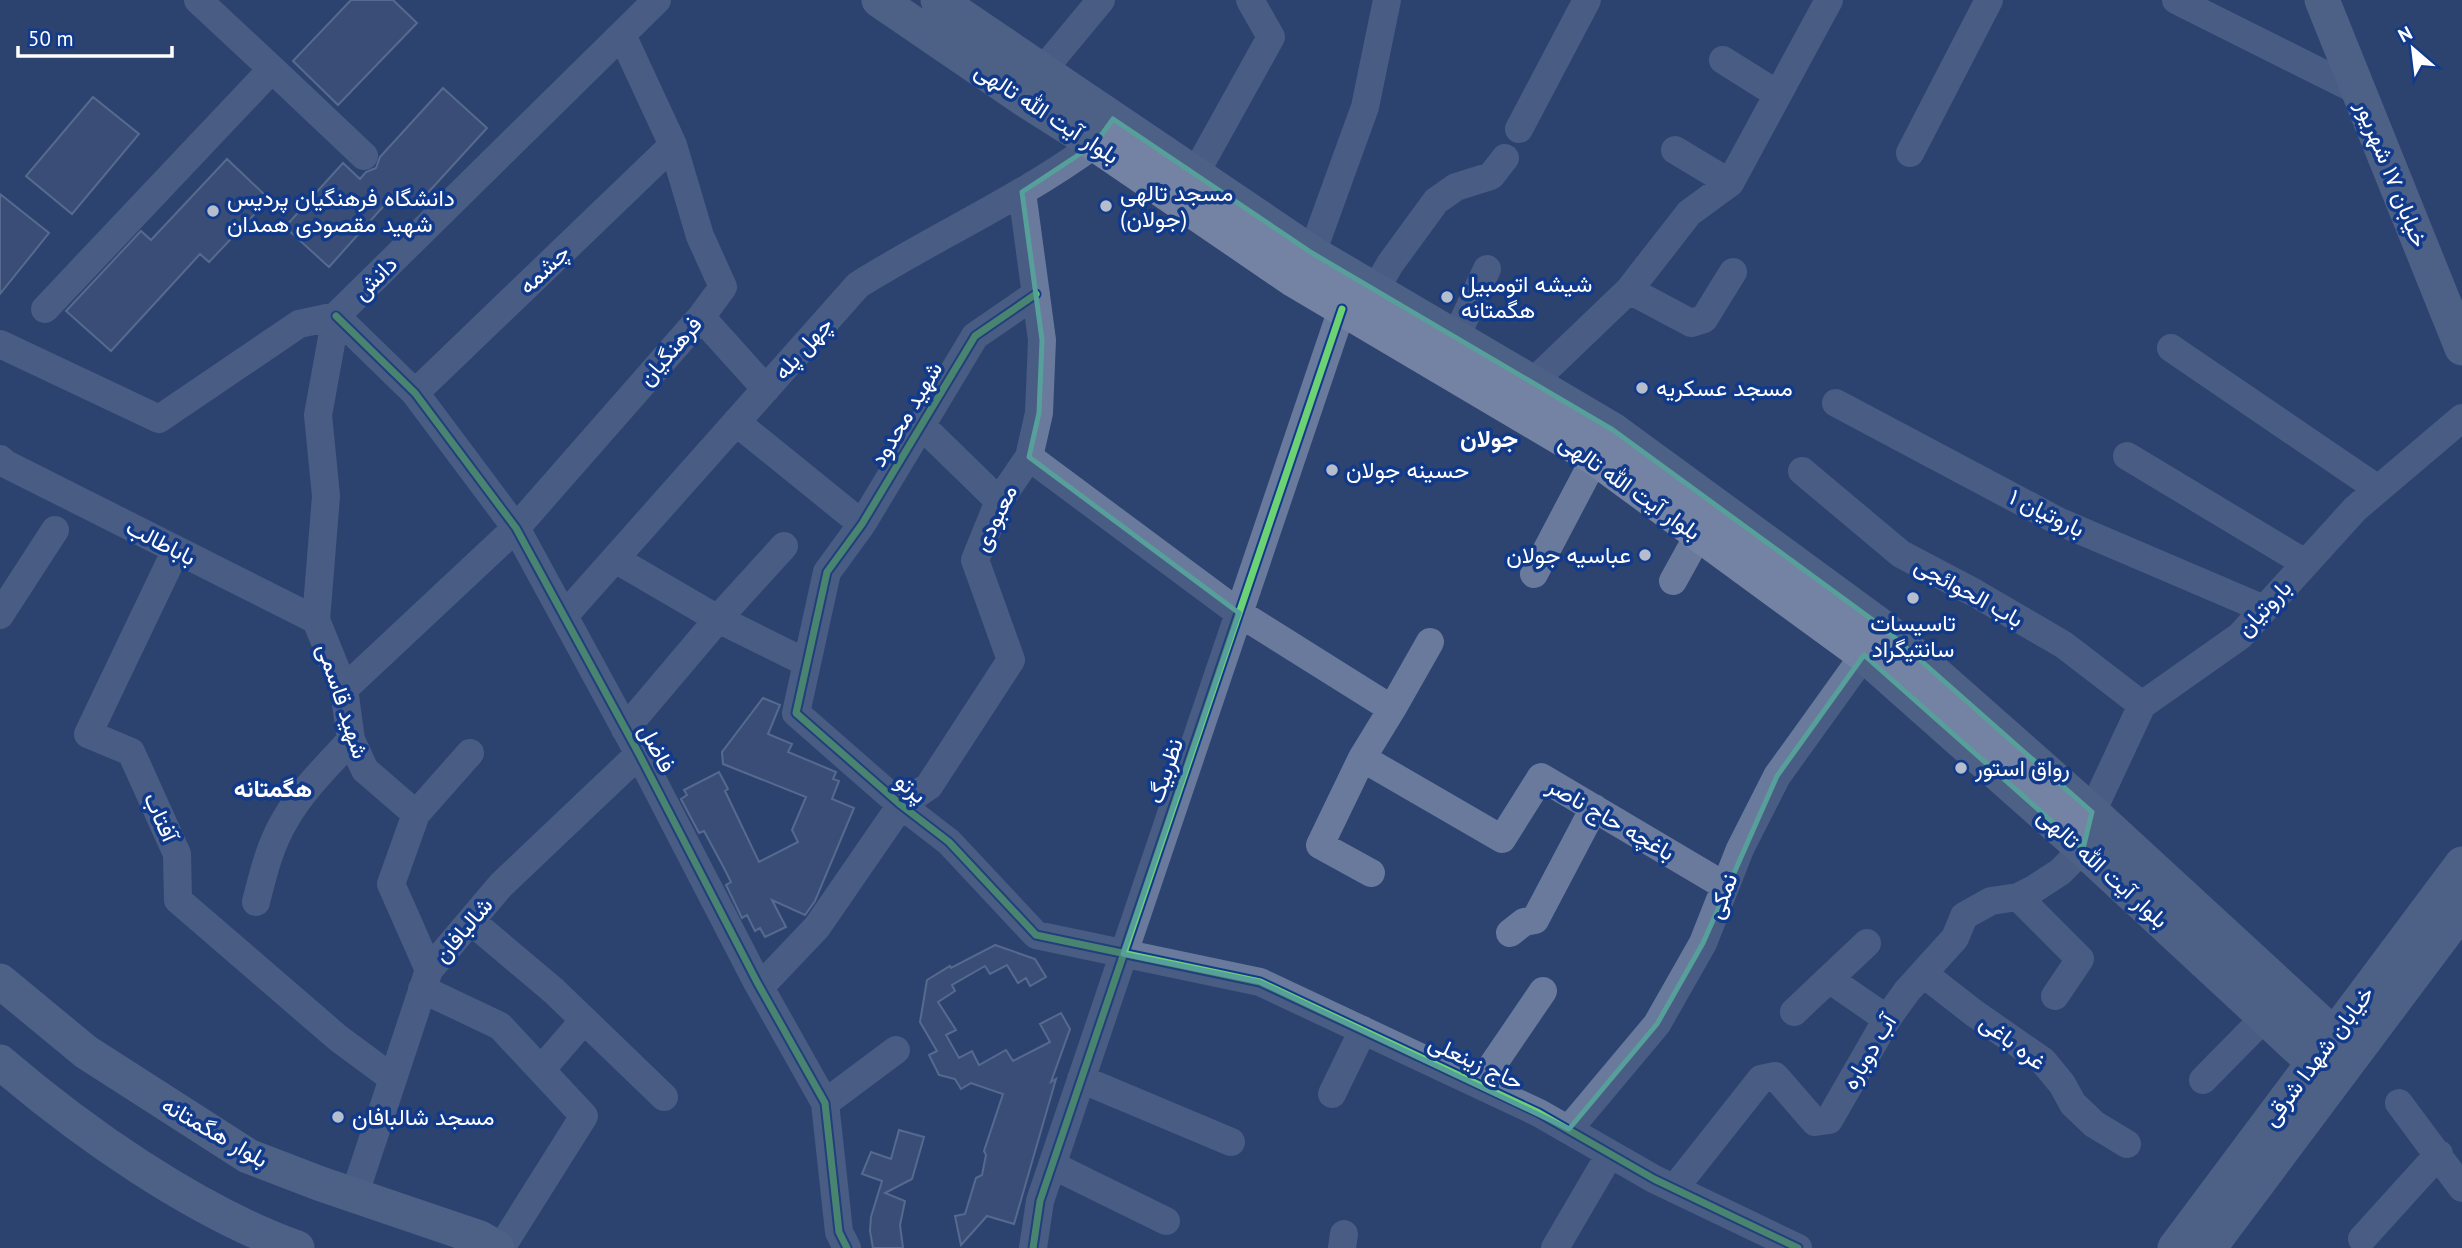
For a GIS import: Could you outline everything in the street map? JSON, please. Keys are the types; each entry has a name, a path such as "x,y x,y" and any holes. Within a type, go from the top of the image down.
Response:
{"main road":[{"name":"بلوار آیت الله تالهی","path":"879,0 1024,99 1104,131 1195,174 1312,253 1532,383 1604,444 1699,534 1864,655 2083,849 2265,1017 2323,1049"},
{"name":"بلوار آیت الله تالهی","path":"938,0 1042,71 1104,131 1294,281 1342,309 1604,444 1885,629 2092,812 2323,1049"},
{"name":"خیابان ۱۷ شهریور","path":"2322,0 2462,348"},
{"path":"2083,849 2092,812"},
{"name":"خیابان شهدا شرقی","path":"2175,1248 2462,864"},
{"name":"خیابان شهدا شرقی","path":"2209,1248 2462,910"},
{"name":"بلوار هگمتانه","path":"0,981 86,1052 248,1156 354,1196 480,1238 499,1248"},
{"path":"0,1062 49,1104 165,1181 210,1209 298,1248"}],"street":[{"path":"198,0 364,156"},
{"name":"دانش","path":"0,344 159,419 299,324 336,316 657,0"},
{"path":"1042,71 1101,0"},
{"path":"1195,174 1271,37 1250,0"},
{"path":"1312,253 1365,107 1387,0"},
{"path":"1520,129 1587,0"},
{"path":"1532,383 1629,290 1689,213 1730,183 1829,0"},
{"path":"1910,153 1989,0"},
{"path":"2176,0 2358,91"},
{"path":"622,34 673,145"},
{"path":"1723,60 1777,94"},
{"path":"45,309 272,69"},
{"name":"چهل پله","path":"564,616 858,285 905,255 987,213 1068,164 1104,131"},
{"name":"فرهنگیان","path":"344,689 516,528 701,317 723,287 700,236 673,145"},
{"name":"چشمه","path":"415,393 673,145"},
{"path":"1675,150 1730,183"},
{"path":"1376,290 1390,264 1436,201 1456,187 1491,176 1505,158"},
{"name":"معبودی","path":"901,805 929,786 1011,660 975,560 999,500 1029,457 1039,413 1042,340 1022,192"},
{"path":"1456,337 1487,269"},
{"path":"1629,290 1691,323 1704,319 1733,272"},
{"name":"شهید محدود","path":"827,572 862,524 975,336 1036,294"},
{"name":"نظربیگ","path":"1033,1248 1040,1200 1342,309"},
{"name":"فاضل","path":"336,316 415,393 516,528 639,754 760,987 825,1103 839,1232 847,1248"},
{"name":"شهید قاسمی","path":"336,316 318,415 326,496 316,620 344,689 351,740 365,771 416,814"},
{"path":"701,317 766,389"},
{"path":"2171,348 2378,489"},
{"name":"۱ باروتیان","path":"1836,403 2058,520 2264,609"},
{"name":"باروتیان","path":"2092,812 2142,705 2240,636 2355,509 2462,418"},
{"path":"736,422 862,524"},
{"path":"921,425 999,500"},
{"path":"1534,574 1604,444"},
{"path":"2127,456 2305,564"},
{"path":"1029,457 1239,613 1392,709"},
{"name":"باباطالب","path":"2,466 316,620"},
{"name":"باب الحوائجی","path":"1802,471 1901,554 2064,645 2142,705"},
{"path":"0,614 55,530"},
{"path":"1673,581 1699,534"},
{"path":"625,729 784,546"},
{"name":"آفتاب","path":"176,550 88,734 131,752 177,854 178,900 338,1038 392,1078"},
{"path":"615,559 718,619 807,663"},
{"name":"پرتو","path":"827,572 796,713 901,805 948,842 1036,935 1123,954"},
{"path":"1371,873 1320,845 1362,758 1430,642"},
{"name":"نمکی","path":"1569,1129 1657,1024 1703,943 1740,849 1777,776 1864,655"},
{"path":"256,902 268,857 285,819 316,777 351,740"},
{"path":"470,753 416,814 391,884 426,980 500,1026 584,1116 499,1248"},
{"name":"شالبافان","path":"354,1196 426,980 501,885 639,754"},
{"name":"باغچه حاج ناصر","path":"1362,758 1502,839 1541,777 1726,886"},
{"path":"760,987 817,927 901,805"},
{"path":"1510,933 1524,922 1535,920 1594,808"},
{"name":"آب دوباره","path":"1674,1189 1761,1079 1775,1076 1815,1122 1829,1120 1887,1019 1907,991 1955,938 1964,916 1991,901 2018,897 2060,872 2083,849"},
{"path":"2018,897 2080,959 2055,996"},
{"path":"471,921 554,991 664,1097"},
{"path":"1794,1013 1867,943"},
{"name":"حاج زینعلی","path":"1123,954 1260,982 1569,1129 1674,1189 1798,1248"},
{"name":"غره باغی","path":"1924,974 1973,1013 2043,1061 2062,1084 2073,1104 2094,1124 2127,1143"},
{"path":"1829,979 1887,1019"},
{"path":"1479,1085 1543,991"},
{"path":"2203,1080 2265,1017"},
{"path":"541,1070 584,1020"},
{"path":"1332,1094 1363,1030"},
{"path":"825,1103 896,1049"},
{"path":"1081,1079 1231,1142"},
{"path":"2399,1103 2461,1184"},
{"path":"1555,1248 1610,1154"},
{"path":"2362,1239 2439,1154"},
{"path":"1052,1165 1166,1221"}],"highlighted area":[{"path":"1113,119 1312,253 1613,430 1885,629 2092,812 2083,849 1864,655 1777,776 1703,943 1657,1024 1569,1129 1260,982 1123,954 1239,613 1029,457 1039,413 1042,340 1022,192 1095,144"}],"building":[{"path":"351,0 393,0 417,23 338,105 293,61"},
{"path":"443,88 487,128 414,208 397,191 329,267 285,227 343,163 360,179 366,172 376,168 380,157"},
{"path":"93,97 139,134 72,214 26,176"},
{"path":"227,159 269,199 209,262 200,254 111,351 66,311 141,231 151,240"},
{"path":"0,194 49,233 0,294"},
{"path":"763,698 780,705 768,734 792,744 788,752 836,772 833,779 839,781 832,799 854,808 815,901 805,915 772,900 786,927 765,937 760,928 755,931 747,915 742,918 726,885 731,882 724,868 704,831 699,833 681,799 687,795 684,790 719,772 728,789 725,791 759,862 798,842 792,830 806,797 723,764 722,752"},
{"path":"995,945 1035,959 1046,977 1030,986 1026,978 1018,983 1007,965 990,974 985,966 952,985 955,991 938,1002 956,1030 946,1035 959,1058 972,1051 979,1065 1006,1050 1013,1061 1050,1042 1040,1024 1061,1013 1070,1029 1051,1082 1056,1079 1014,1224 987,1216 961,1245 955,1216 965,1214 976,1178 982,1175 986,1155 984,1151 1003,1094 971,1083 961,1089 955,1079 939,1075 929,1055 937,1051 920,1022 927,980"},
{"path":"899,1130 924,1137 912,1179 885,1193 905,1201 900,1225 903,1248 873,1248 871,1217 882,1181 862,1174 871,1152 891,1159"}],"cycle path":[{"path":"1036,294 975,336 862,524 827,572 796,713 901,805 949,842 1036,935 1260,982 1539,1113 1654,1179 1798,1248"},
{"path":"1033,1248 1040,1201 1342,309"},
{"path":"336,316 415,393 516,528 639,754 757,982 825,1103 839,1232 847,1248"}],"place":[{"name":"مسجد تالهی (جولان)","path":"1106,206"},
{"name":"دانشگاه فرهنگیان پردیس شهید مقصودی همدان","path":"213,211"},
{"name":"شیشه اتومبیل هگمتانه","path":"1447,297"},
{"name":"مسجد عسکریه","path":"1642,388"},
{"name":"حسینه جولان","path":"1332,470"},
{"name":"عباسیه جولان","path":"1645,555"},
{"name":"تاسیسات سانتیگراد","path":"1913,598"},
{"name":"رواق استور","path":"1961,768"},
{"name":"مسجد شالبافان","path":"338,1117"}],"district":[{"name":"جولان","path":"1489,439"},
{"name":"هگمتانه","path":"273,789"}]}
